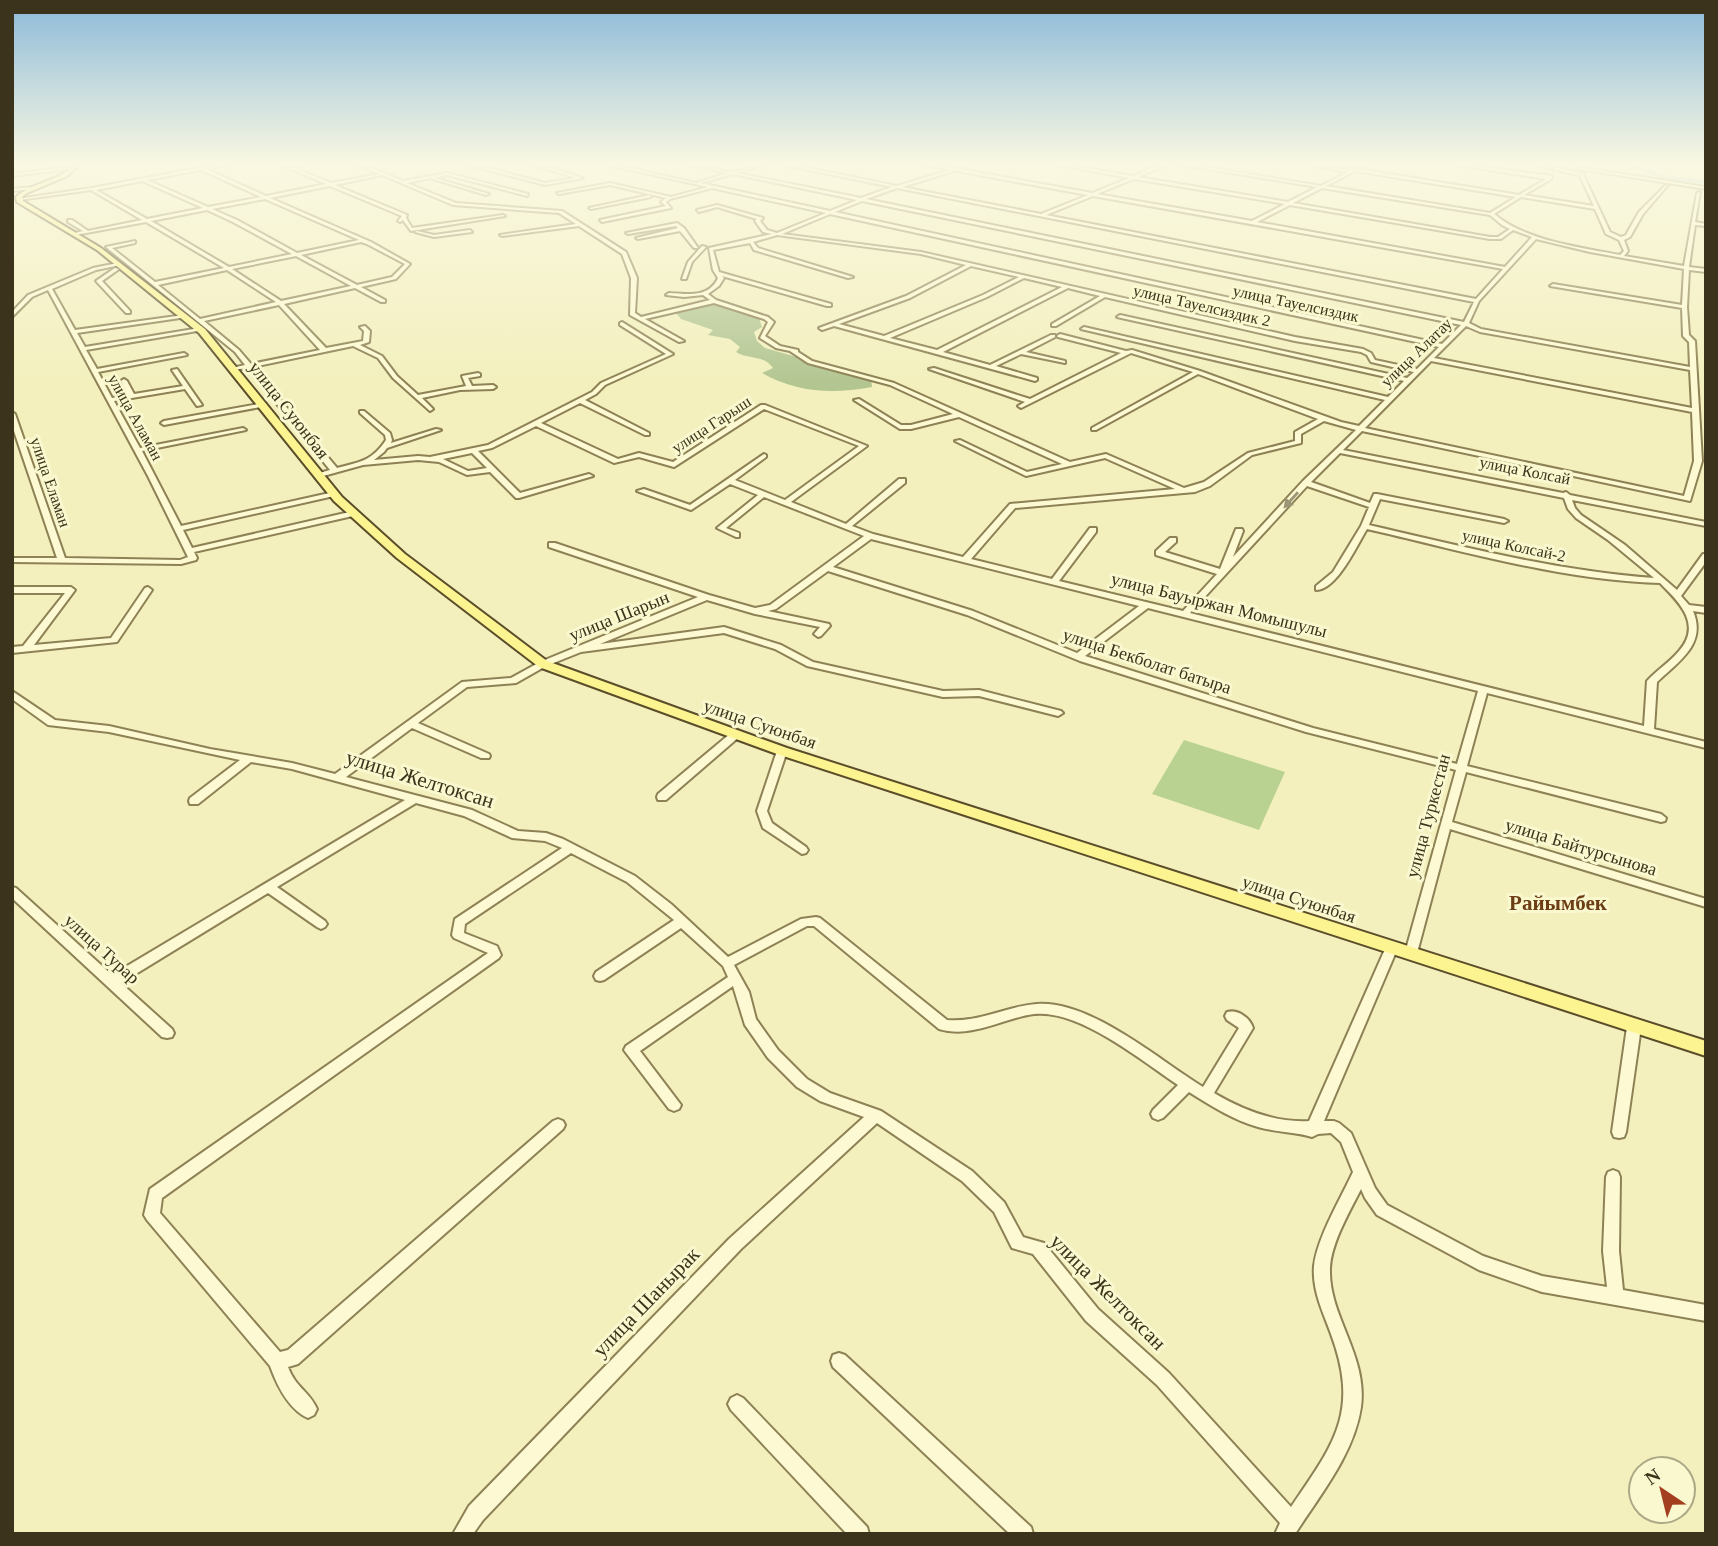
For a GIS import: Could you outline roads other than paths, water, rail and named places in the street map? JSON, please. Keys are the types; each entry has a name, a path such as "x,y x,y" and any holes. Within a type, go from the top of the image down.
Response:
{"main road":[{"name":"улица Суюнбая","path":"87,237 120,266 151,285 184,317 201,325 319,476 354,513 401,556 543,664 782,751 1706,1049"}],"street":[{"path":"176,237 279,303 325,351"},
{"path":"262,237 383,301"},
{"path":"83,349 201,325 279,303 394,278 408,264 354,237"},
{"path":"599,237 624,253 634,278 630,310 681,341"},
{"path":"638,238 642,237"},
{"path":"688,237 696,247"},
{"path":"669,295 705,294 720,282 711,249 773,237"},
{"name":"улица Тауелсиздик 2","path":"798,237 920,253 1295,339 1363,351 1369,354 1373,361 1419,371"},
{"name":"улица Тауелсиздик","path":"939,237 1443,346"},
{"path":"1043,237 1508,335 1693,369"},
{"path":"1149,237 1477,301"},
{"path":"1332,237 1505,268"},
{"name":"улица Алатау","path":"1338,451 1388,398 1465,324 1477,301 1535,237"},
{"path":"1536,237 1706,271"},
{"path":"1617,237 1621,239 1626,251 1622,255"},
{"path":"1621,239 1625,237"},
{"path":"990,367 1056,336 1198,372 1322,419 1360,429 1687,499 1702,450 1695,411 1692,341 1686,336 1683,307 1684,267 1690,237"},
{"path":"151,285 362,241"},
{"path":"133,242 108,247 151,285 237,351 335,471"},
{"path":"752,243 756,249 850,277"},
{"path":"684,278 691,262 704,247"},
{"path":"822,328 908,298 969,264"},
{"path":"12,315 30,296 95,269 120,266"},
{"path":"120,266 99,281 128,312"},
{"path":"718,273 829,305"},
{"path":"884,338 985,296 1023,277"},
{"path":"1553,286 1683,307"},
{"path":"937,353 1066,287"},
{"name":"улица Аламан","path":"50,289 138,450 191,555"},
{"path":"705,294 714,301 769,320 769,326 762,337 790,349 852,367"},
{"path":"1054,326 1105,295"},
{"path":"319,476 363,463 430,459 499,443 603,384 670,354 622,324 714,301"},
{"path":"73,332 184,317"},
{"path":"1120,317 1407,380"},
{"path":"834,324 1035,379"},
{"path":"234,369 355,345 368,340 363,327"},
{"path":"1084,329 1388,398"},
{"path":"355,345 380,357 430,409"},
{"path":"790,349 810,362 892,384 1069,464"},
{"path":"1020,352 1063,362"},
{"path":"1021,407 1080,378 1124,352"},
{"path":"94,371 184,355"},
{"path":"1431,359 1695,411"},
{"path":"932,369 1029,401"},
{"path":"176,370 199,405"},
{"path":"1094,429 1198,372"},
{"path":"470,388 464,377 478,375"},
{"path":"124,381 132,396"},
{"path":"110,400 187,387"},
{"path":"417,397 493,387"},
{"path":"579,400 647,434"},
{"path":"858,400 900,427 912,428 961,414"},
{"path":"164,423 264,405"},
{"name":"улица Гарыш","path":"536,423 617,461 639,455 674,465 763,406 864,446 786,503"},
{"path":"362,412 388,434 387,446"},
{"name":"улица Еламан","path":"12,414 61,559"},
{"path":"965,559 1013,506 1184,490 1207,484 1250,454 1299,442 1297,433 1322,419"},
{"path":"138,450 243,430"},
{"path":"363,463 387,446 438,430"},
{"path":"958,441 1026,474 1106,456 1184,490"},
{"path":"474,450 519,496 589,476"},
{"path":"1185,614 1338,451"},
{"name":"улица Колсай","path":"1338,451 1566,494 1706,524"},
{"path":"641,491 691,508 764,456"},
{"path":"430,459 461,472 493,469"},
{"path":"1693,474 1706,477"},
{"name":"улица Бауыржан Момышулы","path":"730,481 870,536 1706,745"},
{"path":"847,527 902,481"},
{"path":"1306,483 1372,506"},
{"path":"179,529 334,494"},
{"path":"736,536 721,528 763,494"},
{"path":"1566,494 1570,509 1577,517 1600,530 1659,581 1685,607 1693,623 1693,637 1683,652 1652,681 1649,730"},
{"path":"1319,588 1336,574 1374,510 1372,506 1377,496 1504,520"},
{"path":"12,560 191,555 354,513"},
{"name":"улица Колсай-2","path":"1365,526 1605,579 1659,581"},
{"path":"1054,582 1094,530"},
{"path":"1223,573 1239,531"},
{"path":"760,611 773,607 870,536"},
{"path":"1173,540 1159,554 1223,573"},
{"path":"552,545 706,597 826,626 818,634"},
{"path":"1676,597 1706,556"},
{"name":"улица Бекболат батыра","path":"827,568 970,613 1078,657 1310,730 1661,818"},
{"path":"12,590 71,590 26,649"},
{"path":"12,650 114,640 148,590"},
{"name":"улица Шарын","path":"337,778 465,684 513,681 543,664 706,597"},
{"path":"1078,657 1146,605"},
{"path":"1685,607 1706,610"},
{"path":"581,649 724,630 778,647 810,664 943,694 979,693 1058,713"},
{"path":"1693,637 1704,642"},
{"name":"улица Туркестан","path":"1411,953 1483,689"},
{"name":"улица Желтоксан","path":"12,694 52,723 109,729 337,778 468,813 516,835 546,837 631,880 682,920 727,963 736,978 750,1021 773,1054 802,1083 825,1097 876,1115 967,1176 999,1207 1018,1243 1038,1248 1092,1315 1163,1379 1288,1528"},
{"path":"410,723 485,756"},
{"path":"662,797 735,735"},
{"path":"782,751 762,811 767,825 802,850"},
{"path":"194,801 249,759"},
{"path":"113,981 414,799"},
{"name":"улица Байтурсынова","path":"1446,824 1706,903"},
{"path":"308,1409 285,1384 277,1362 152,1215 155,1194 495,955 493,948 458,935 459,922 570,848"},
{"path":"269,887 321,924"},
{"name":"улица Турар","path":"12,891 167,1033"},
{"path":"600,976 682,920"},
{"path":"727,963 805,922 816,921 944,1025 962,1026 1048,1008 1066,1012 1135,1047 1225,1109 1258,1123 1312,1131 1334,1127 1341,1132 1374,1199 1392,1218 1479,1262 1542,1284 1706,1313"},
{"path":"1312,1131 1392,947"},
{"path":"674,1105 631,1050 736,978"},
{"path":"1205,1096 1246,1028 1242,1021 1231,1016"},
{"path":"1619,1132 1634,1027"},
{"path":"1158,1114 1188,1084"},
{"name":"улица Шанырак","path":"462,1534 476,1513 735,1244 876,1115"},
{"path":"277,1362 292,1358 558,1125"},
{"path":"1288,1528 1344,1438 1353,1405 1349,1357 1324,1288 1322,1265 1361,1171"},
{"path":"1613,1177 1611,1251 1616,1296"},
{"path":"839,1361 1024,1534"},
{"path":"737,1404 860,1534"}],"district":[{"name":"Райымбек","path":"1558,903"}]}
